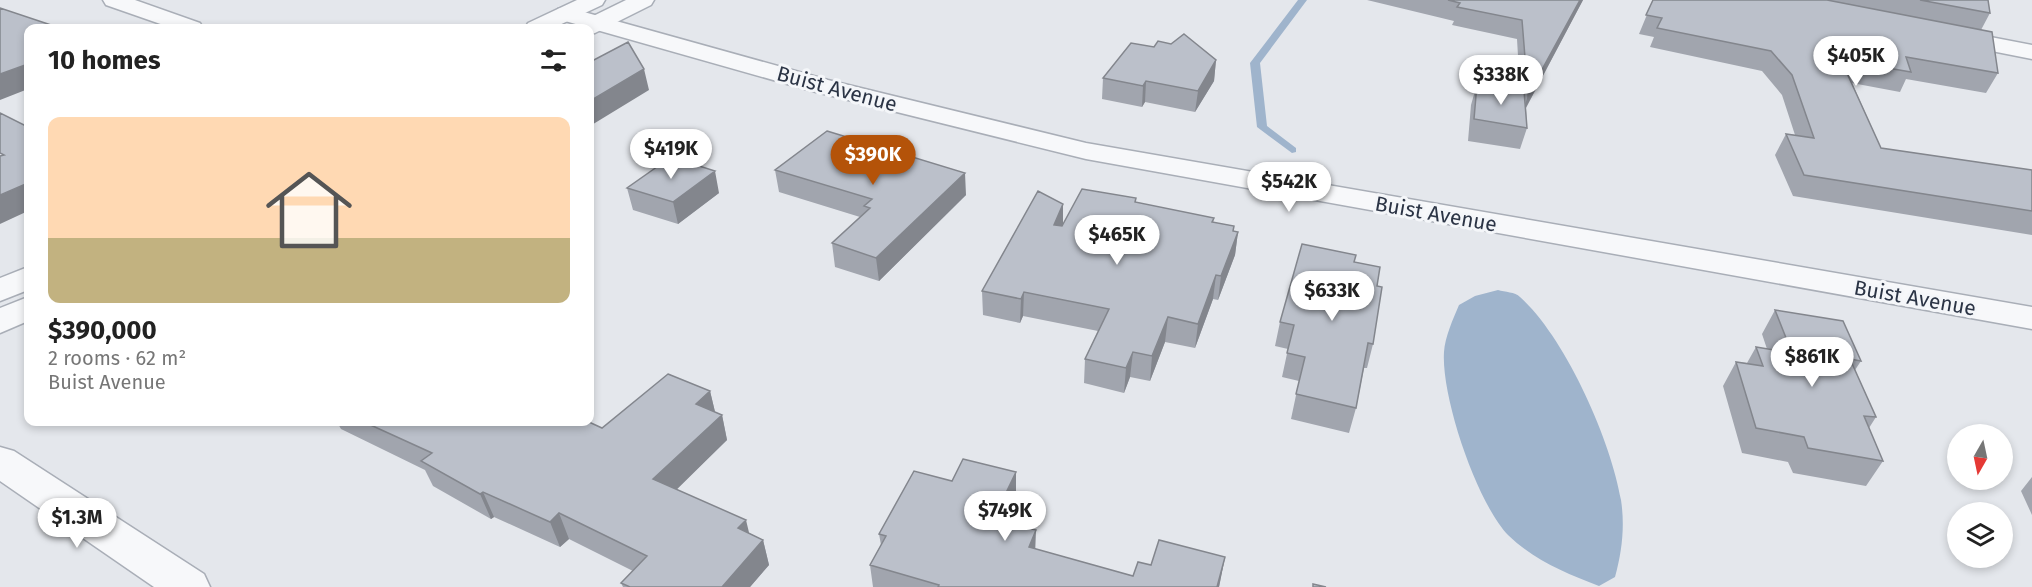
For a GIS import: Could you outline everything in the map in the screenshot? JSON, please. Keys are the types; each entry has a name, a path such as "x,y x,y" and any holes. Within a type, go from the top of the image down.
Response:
{"street":[{"path":"114,0 181,24"},
{"path":"553,24 643,0"},
{"name":"Buist Avenue","path":"586,16 821,86 1086,151 2032,318"},
{"path":"1930,32 2032,52"},
{"path":"0,291 24,279"},
{"path":"0,322 24,310"},
{"path":"0,461 188,587"}],"water":[{"path":"1498,290 1518,295 1553,337 1584,391 1607,449 1621,500 1622,539 1615,577 1599,586 1550,565 1528,552 1508,535 1484,499 1463,448 1448,395 1444,352 1446,340 1459,305 1475,296"}],"building":[{"path":"1448,0 1580,0 1528,95 1522,20 1457,7 1460,3"},
{"path":"1653,0 1827,0 1992,32 1998,73 1906,57 1911,72 1841,60 1881,148 2032,170 2032,211 1804,175 1786,134 1814,138 1792,75 1771,51 1657,28 1662,18 1646,15"},
{"path":"1920,0 1988,0 1990,13"},
{"path":"0,8 48,24 24,24 24,65 0,74"},
{"path":"1184,34 1216,60 1198,91 1146,81 1143,86 1103,78 1131,43 1154,47 1158,41 1171,44"},
{"path":"628,42 644,69 594,99 594,60"},
{"path":"1477,84 1524,91 1527,128 1474,119"},
{"path":"0,113 24,125 24,185 0,195 0,156 4,155 0,153"},
{"path":"827,131 965,173 876,258 832,243 870,208 864,206 872,199 775,170"},
{"path":"671,157 715,171 673,202 627,188"},
{"path":"1082,189 1136,198 1135,202 1214,218 1212,222 1234,226 1233,231 1238,232 1221,276 1216,275 1198,324 1168,317 1152,356 1133,352 1126,368 1085,359 1109,309 1024,292 1021,299 982,291 1038,191 1063,204 1054,225 1062,226"},
{"path":"1302,244 1356,255 1354,262 1380,267 1377,286 1382,287 1373,344 1368,343 1356,408 1296,394 1305,357 1287,353 1294,325 1280,322"},
{"path":"1775,310 1843,321 1861,361 1850,359 1876,417 1864,416 1883,461 1808,448 1804,437 1756,428 1736,362 1763,366 1756,347 1792,353"},
{"path":"668,374 710,391 696,404 722,415 653,479 746,520 738,528 763,540 722,587 630,587 621,583 647,556 559,513 550,522 483,492 480,494 421,461 432,453 373,426 594,424 602,428"},
{"path":"963,459 1016,472 1003,499 1017,503 1007,523 1036,530 1029,547 1133,576 1138,562 1151,565 1159,540 1225,557 1217,587 938,587 939,585 870,565 886,536 879,534 914,471 952,481"}],"waterway":[{"path":"1292,150 1262,127 1255,63 1303,0"}]}
